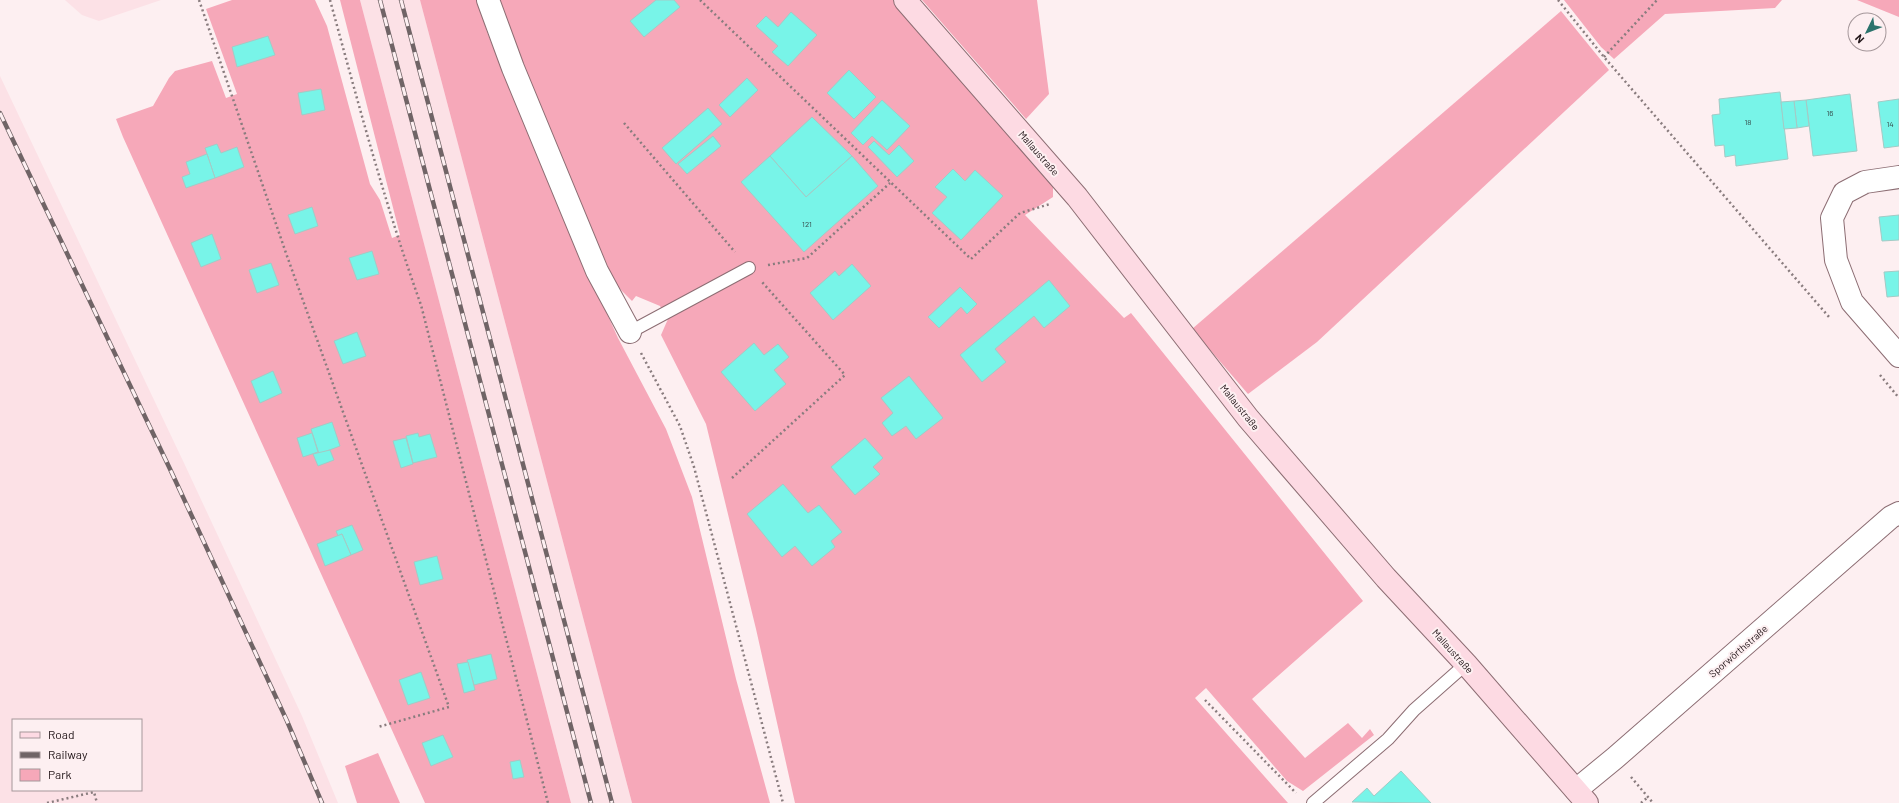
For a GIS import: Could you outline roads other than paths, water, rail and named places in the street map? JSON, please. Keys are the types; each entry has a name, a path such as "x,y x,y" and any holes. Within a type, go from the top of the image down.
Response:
{"street":[{"path":"488,0 513,68 597,271 630,332"},
{"name":"Mallaustraße","path":"905,0 1077,197 1248,418 1386,578 1466,664 1582,797"},
{"path":"1899,177 1864,182 1844,193 1832,218 1836,260 1852,302 1899,356"},
{"name":"Sporwörthstraße","path":"1582,797 1615,758 1891,517 1899,513"}],"lane":[{"path":"630,332 749,268"},
{"path":"1313,803 1388,739 1414,710 1466,664"}],"railway":[{"path":"380,0 591,803"},
{"path":"401,0 612,803"},
{"path":"0,113 170,469 287,721 322,803"}]}
